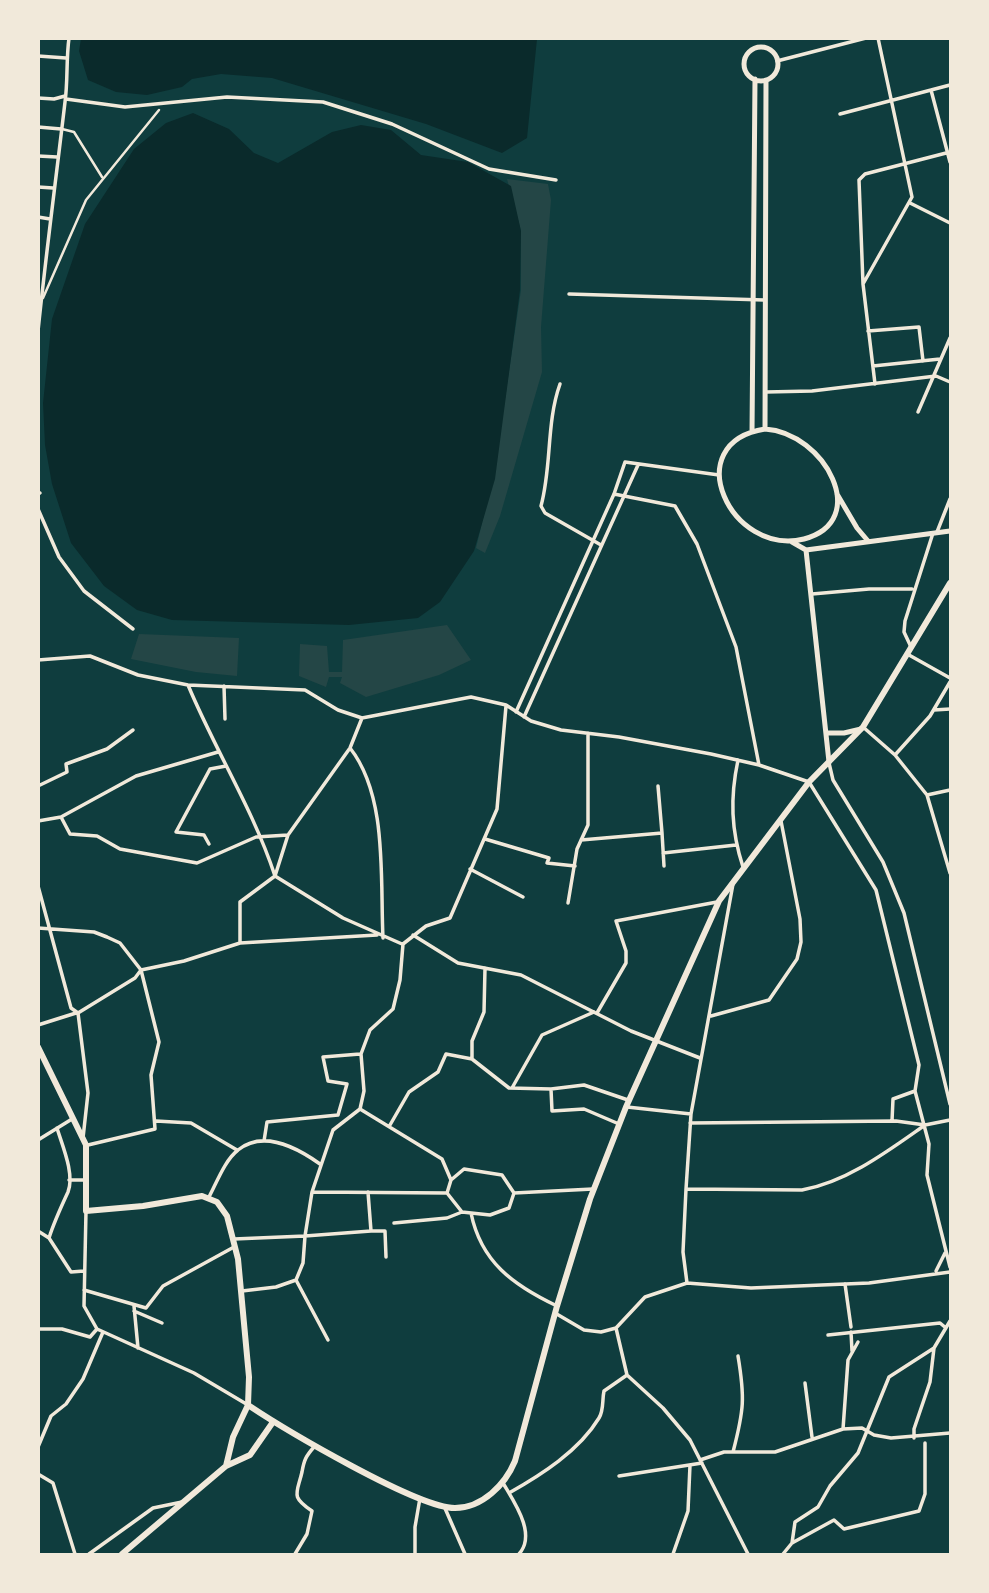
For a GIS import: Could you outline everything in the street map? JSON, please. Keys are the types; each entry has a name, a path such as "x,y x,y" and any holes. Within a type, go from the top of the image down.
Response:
{"main road":[{"path":"752,432 755,79 745,66 747,55 755,48 757,38"},
{"path":"755,79 766,80 775,73 778,61 768,49 769,38"},
{"path":"755,48 768,49"},
{"path":"765,429 766,80"},
{"path":"868,541 836,494 827,467 807,443 778,430 765,429 752,432 727,448 719,475 726,502 737,519 761,535 791,541 806,550 950,531"},
{"path":"791,541 818,534 835,510 836,494"},
{"path":"806,550 829,764"},
{"path":"248,1405 316,1445 420,1498 444,1506 463,1507 482,1500 503,1482 515,1461 556,1310 594,1189 627,1103 719,901 733,879 809,782 863,728 950,583"},
{"path":"827,733 844,733 863,728"},
{"path":"38,1047 85,1142 86,1210 209,1196 222,1208 235,1242 249,1377 248,1405 229,1450 226,1466"},
{"path":"122,1555 226,1466 250,1455 274,1422"}],"street":[{"path":"38,333 41,277 66,97 69,38"},
{"path":"778,61 866,38"},
{"path":"863,284 910,203 912,190 878,38"},
{"path":"38,56 66,58"},
{"path":"840,114 950,85"},
{"path":"932,90 950,162"},
{"path":"38,98 66,97 125,107 227,97 323,102 392,124 489,169 556,180"},
{"path":"41,304 62,249 86,200 159,110"},
{"path":"38,127 74,132 102,177"},
{"path":"875,384 863,284 859,180 865,174 949,152"},
{"path":"38,156 58,157"},
{"path":"38,187 53,188"},
{"path":"910,203 949,221"},
{"path":"38,217 49,219"},
{"path":"38,246 46,246"},
{"path":"569,294 764,300"},
{"path":"868,331 919,327 923,361"},
{"path":"918,412 936,376 950,338"},
{"path":"873,366 941,359"},
{"path":"764,392 812,391 936,376 950,382"},
{"path":"559,384 553,411 547,484 541,506 545,513 601,545"},
{"path":"516,712 594,541 625,462 638,466 719,475"},
{"path":"524,717 638,466"},
{"path":"614,495 676,506 697,544 736,647 759,765"},
{"path":"895,755 934,710 950,680 909,650 904,632 913,589 950,499"},
{"path":"38,509 59,556 85,591 133,629"},
{"path":"810,595 869,589 913,589"},
{"path":"38,660 90,656 138,675 188,685 305,690 338,710 362,718 471,697 506,705 543,726 738,760 809,782 865,869 881,905 919,1065 915,1091 929,1144 927,1175 950,1269 869,1283 751,1288 687,1283 645,1297 615,1328 592,1332 523,1290 498,1270 476,1237 471,1213"},
{"path":"188,685 218,752 262,836 275,876 342,918 383,938 403,944"},
{"path":"224,686 225,719"},
{"path":"242,1291 276,1287 296,1280 303,1263 312,1192 320,1164 333,1130 360,1109 363,1091 361,1054 370,1030 393,1009 400,980 403,944 426,926 448,920 497,809 506,705"},
{"path":"934,710 950,709"},
{"path":"240,943 240,902 275,876 288,835 350,748 362,718"},
{"path":"863,728 895,755 927,795 950,873"},
{"path":"38,786 67,772 66,764 107,749 133,730"},
{"path":"568,903 581,841 588,825 588,733"},
{"path":"350,748 366,771 376,811 383,938"},
{"path":"38,821 61,817 136,776 218,752"},
{"path":"738,760 731,792 736,845 743,867"},
{"path":"829,764 834,780 883,862 904,913 950,1104"},
{"path":"209,845 204,835 176,832 211,769 226,766"},
{"path":"658,786 664,866"},
{"path":"927,795 950,790"},
{"path":"61,817 70,834 97,836 120,849 197,863 262,836 288,835"},
{"path":"710,1016 769,1000 800,954 800,919 780,819"},
{"path":"581,841 662,833"},
{"path":"485,839 549,858 547,863 575,866"},
{"path":"663,853 736,845"},
{"path":"470,869 523,897"},
{"path":"687,1283 683,1252 691,1114 733,879"},
{"path":"38,886 49,928 71,1008 78,1013 88,1093 85,1142 154,1131 156,1121 152,1075 159,1042 141,970 120,943 107,937 94,932 49,928 38,928"},
{"path":"512,1088 542,1035 596,1012 626,963 626,951 617,920 719,901"},
{"path":"38,1026 78,1013 135,978 141,970 184,961 240,943 377,935"},
{"path":"413,935 458,963 521,975 655,1040 700,1058"},
{"path":"472,1059 472,1041 484,1014 485,968"},
{"path":"264,1141 267,1122 338,1115 347,1084 328,1081 323,1057 361,1054"},
{"path":"390,1125 409,1092 438,1072 446,1054 463,1060 472,1059 512,1088 551,1089 584,1085 627,1103 691,1114"},
{"path":"551,1089 552,1111 584,1109 619,1124"},
{"path":"892,1121 892,1099 915,1091"},
{"path":"360,1109 442,1159 451,1180"},
{"path":"38,1140 74,1118"},
{"path":"686,1189 802,1190 818,1187 856,1169 925,1125 950,1119"},
{"path":"156,1121 191,1123 237,1150"},
{"path":"690,1123 892,1121 925,1125"},
{"path":"49,1238 61,1201 68,1191 69,1180 57,1128"},
{"path":"209,1196 237,1150 264,1141 294,1148 320,1164"},
{"path":"447,1193 451,1180 464,1169 502,1175 514,1192"},
{"path":"69,1180 86,1180"},
{"path":"514,1192 594,1189"},
{"path":"312,1192 447,1193"},
{"path":"368,1192 371,1231"},
{"path":"394,1223 447,1218 462,1212 489,1215 509,1208 514,1192"},
{"path":"447,1193 462,1212"},
{"path":"86,1210 84,1306 97,1329 220,1386 248,1405"},
{"path":"38,1231 49,1238 71,1272 84,1271"},
{"path":"134,1308 146,1308 163,1286 235,1242 384,1231 386,1257"},
{"path":"935,1272 946,1251"},
{"path":"296,1280 327,1340"},
{"path":"845,1283 851,1327"},
{"path":"84,1290 134,1308 162,1324"},
{"path":"134,1308 138,1349"},
{"path":"914,1438 914,1429 929,1382 934,1348 950,1321"},
{"path":"828,1335 940,1323 946,1328"},
{"path":"615,1328 627,1375 690,1440 748,1555"},
{"path":"38,1329 62,1329 90,1337 97,1329"},
{"path":"38,1447 51,1416 66,1404 83,1379 103,1332"},
{"path":"843,1429 844,1388 852,1351 851,1332"},
{"path":"852,1351 858,1342"},
{"path":"792,1543 795,1522 818,1507 830,1486 859,1453 889,1377 934,1348"},
{"path":"733,1452 744,1404 738,1356"},
{"path":"509,1493 536,1478 584,1436 598,1419 604,1391 627,1375"},
{"path":"805,1383 812,1437"},
{"path":"619,1476 690,1465 719,1452 775,1452 799,1446 812,1437 843,1429 862,1428 869,1433 891,1438 950,1433"},
{"path":"783,1555 792,1543 833,1520 845,1529 919,1511 925,1494 925,1443"},
{"path":"295,1555 307,1534 313,1514 300,1503 296,1490 304,1458 316,1445"},
{"path":"673,1555 688,1511 690,1465"},
{"path":"38,1474 53,1483 75,1555"},
{"path":"503,1482 524,1524 525,1542 519,1555"},
{"path":"415,1555 415,1527 420,1498"},
{"path":"89,1555 153,1508 182,1502"},
{"path":"444,1506 465,1555"}],"shaded area":[{"path":"81,39 537,39 527,138 502,153 426,124 272,78 221,74 192,79 182,87 147,95 116,92 88,80 79,51"},
{"path":"193,113 229,129 254,153 278,163 332,132 361,125 391,130 421,155 468,162 511,186 521,231 520,290 495,479 474,551 440,602 418,618 349,625 172,620 137,610 104,586 71,543 52,484 45,445 43,403 52,319 85,224 134,149 166,123"},
{"path":"507,179 548,184 551,200 541,327 542,372 500,516 485,553 476,548 494,473 521,290 521,231"},
{"path":"447,625 471,660 439,675 366,697 340,683 342,677 329,677 326,687 299,676 300,644 327,646 329,672 342,672 343,640"},
{"path":"139,634 239,638 237,676 196,672 131,659"}]}
